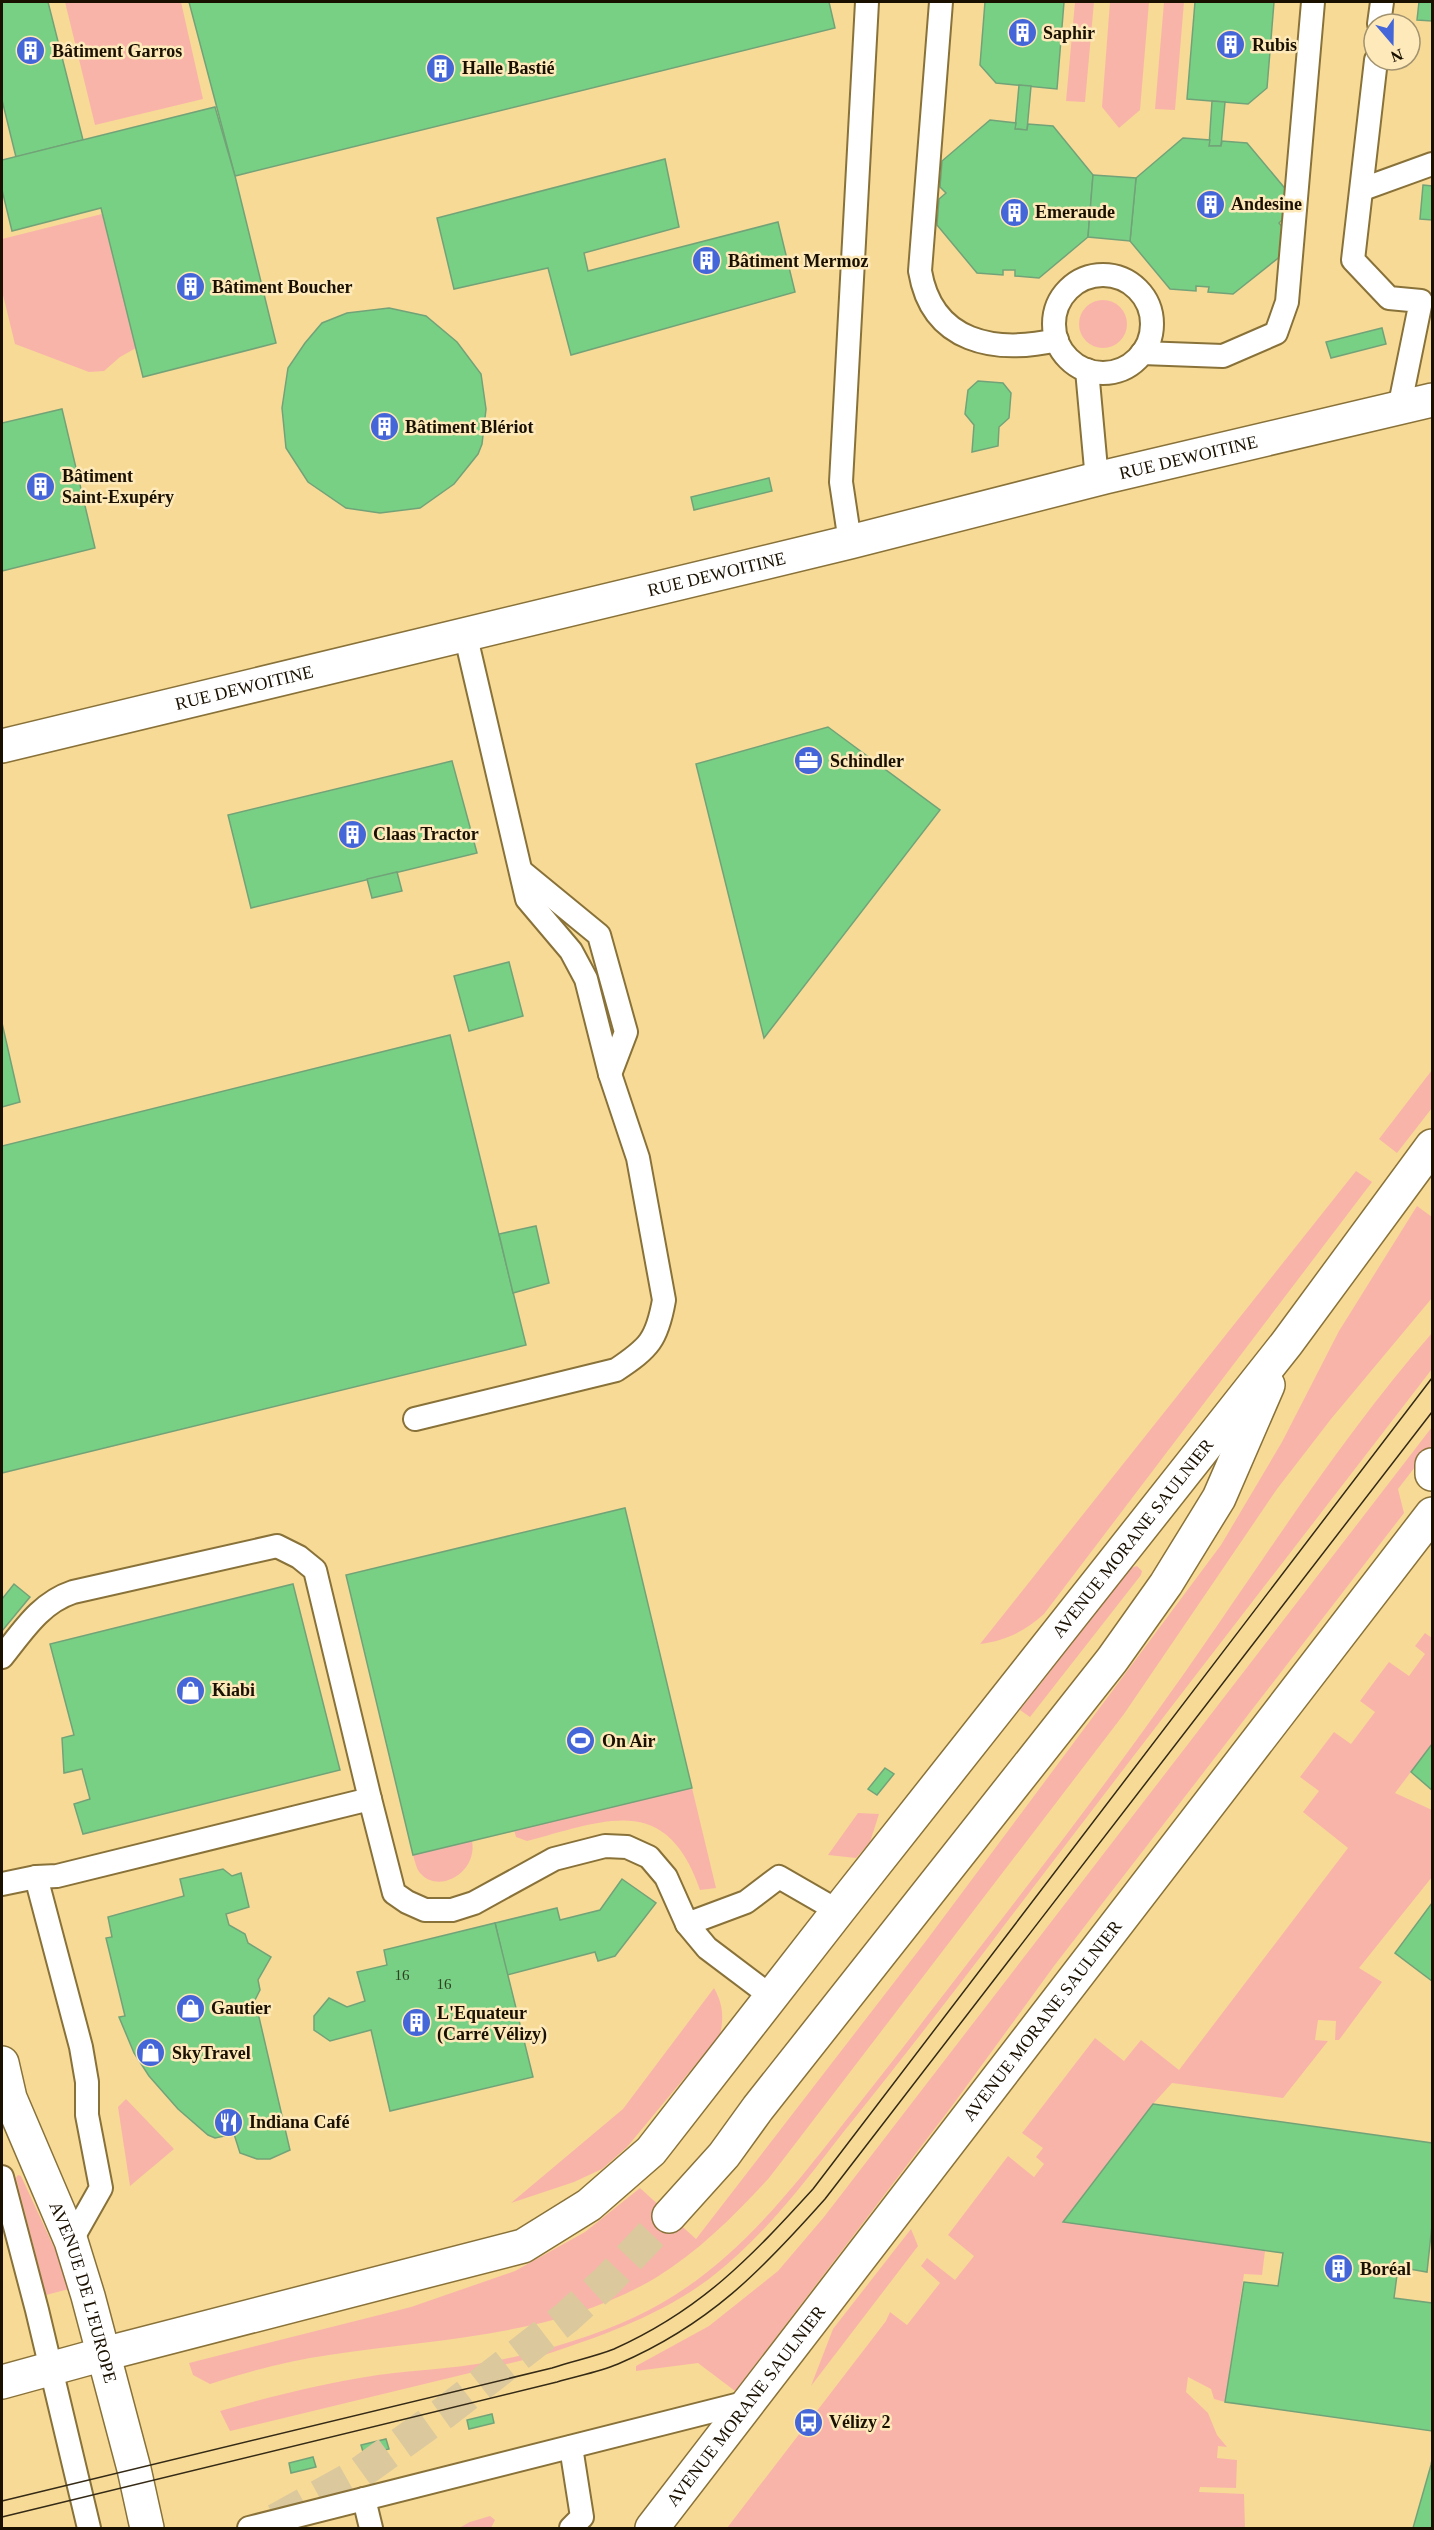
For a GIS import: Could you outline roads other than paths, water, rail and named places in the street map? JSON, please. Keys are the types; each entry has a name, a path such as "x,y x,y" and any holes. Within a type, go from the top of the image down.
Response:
{"main road":[{"name":"RUE DEWOITINE","path":"2,746 1432,400"},
{"name":"AVENUE MORANE SAULNIER","path":"2,2382 523,2246 589,2205 651,2151 1287,1342 1432,1146"},
{"name":"AVENUE MORANE SAULNIER","path":"669,2216 724,2155 758,2108 1112,1660 1166,1584 1219,1498 1287,1342"},
{"path":"1432,1465 1432,1474"},
{"name":"AVENUE MORANE SAULNIER","path":"652,2529 1432,1514"},
{"name":"AVENUE DE L'EUROPE","path":"2,2063 10,2098 71,2241 104,2354 147,2529"}],"lane":[{"path":"850,542 841,482 867,2"},
{"path":"941,2 920,271 923,290 941,320 955,332 971,340 1007,345 1033,345 1057,340"},
{"path":"1142,353 1223,356 1276,333 1287,302 1313,2"},
{"path":"1375,72 1353,260 1389,298 1426,299 1399,409"},
{"path":"1362,189 1432,164"},
{"path":"1115,276 1142,294 1150,309 1151,333 1142,353 1131,364 1118,370 1102,373 1074,364 1063,352 1057,340 1054,317 1069,288 1091,277 1115,276"},
{"path":"1087,370 1097,480"},
{"path":"415,1419 616,1370 639,1355 654,1338 661,1320 664,1300 638,1158 610,1074 586,979 571,951 528,898 465,633"},
{"path":"521,872 599,935 626,1032 610,1074"},
{"path":"2,1657 42,1608 56,1598 73,1592 278,1546 299,1557 315,1570 394,1893 425,1910 452,1910 474,1903 555,1859 605,1846 627,1847 649,1857 666,1877 687,1924 707,1948 772,1997"},
{"path":"2,1884 36,1877 57,1876 370,1799"},
{"path":"36,1877 81,2047 87,2082 87,2115 101,2188 71,2241"},
{"path":"687,1924 746,1902 779,1877 838,1911"},
{"path":"2,2177 88,2529"},
{"path":"252,2528 313,2521 364,2499 752,2401"},
{"path":"571,2447 582,2517 571,2529"},
{"path":"364,2499 371,2529"}],"tunnel":[{"path":"276,2520 357,2475 445,2412 566,2318 607,2281 669,2216"}],"tram line":[{"path":"2,2501 552,2368 614,2349 645,2334 699,2299 768,2238 813,2189 1432,1378"},
{"path":"2,2517 596,2372 650,2349 707,2314 755,2273 825,2199 1432,1412"}],"place":[{"name":"Saphir","path":"1022,33"},
{"name":"Rubis","path":"1231,45"},
{"name":"Bâtiment Garros","path":"31,51"},
{"name":"Halle Bastié","path":"441,68"},
{"name":"Andesine","path":"1210,204"},
{"name":"Emeraude","path":"1014,212"},
{"name":"Bâtiment Mermoz","path":"707,261"},
{"name":"Bâtiment Boucher","path":"191,287"},
{"name":"Bâtiment Blériot","path":"384,427"},
{"name":"Bâtiment Saint-Exupéry","path":"41,486"},
{"name":"Schindler","path":"809,761"},
{"name":"Claas Tractor","path":"352,834"},
{"name":"Kiabi","path":"191,1690"},
{"name":"On Air","path":"581,1741"},
{"name":"Gautier","path":"190,2008"},
{"name":"L'Equateur (Carré Vélizy)","path":"416,2023"},
{"name":"SkyTravel","path":"151,2053"},
{"name":"Indiana Café","path":"228,2122"},
{"name":"Boréal","path":"1339,2269"},
{"name":"Vélizy 2","path":"808,2422"}]}
